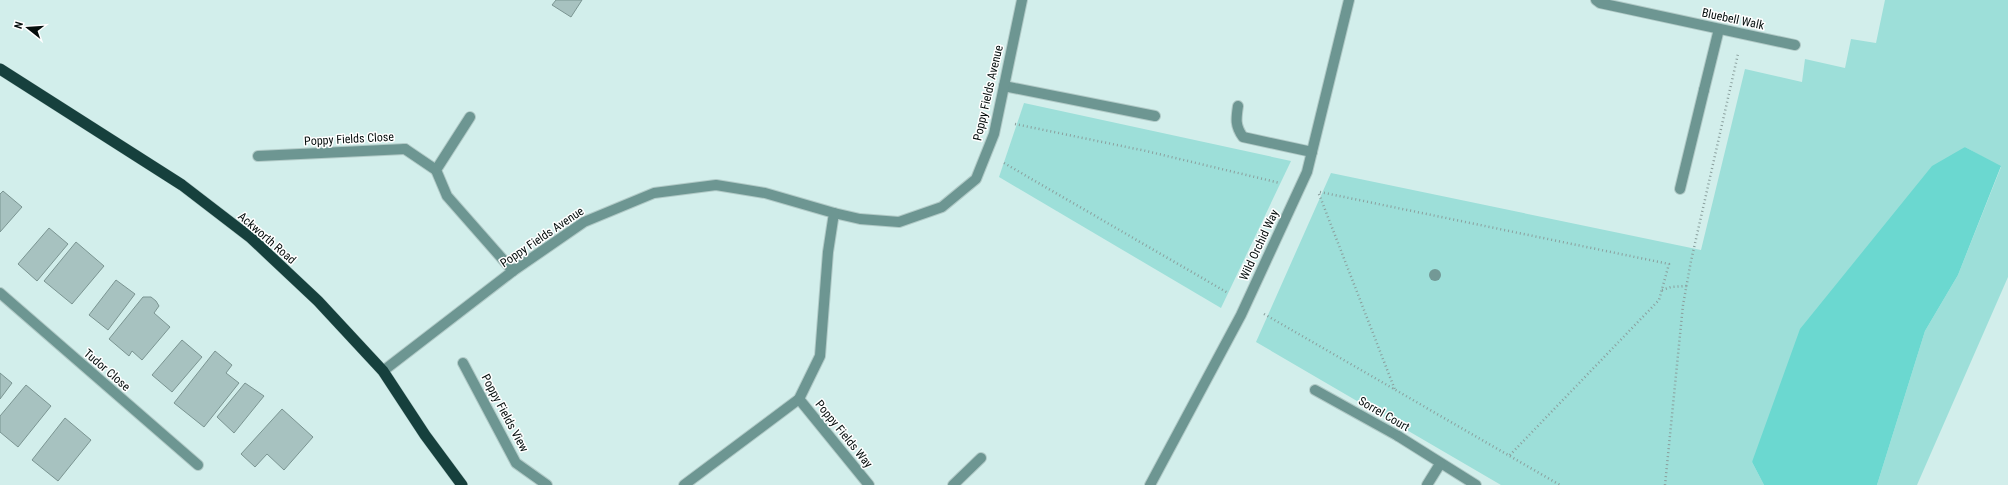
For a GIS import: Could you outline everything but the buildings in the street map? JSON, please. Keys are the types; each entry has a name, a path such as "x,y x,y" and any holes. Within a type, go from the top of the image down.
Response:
{"highway":[{"name":"Ackworth Road","path":"0,69 182,185 251,238 318,301 383,371 424,435 462,485"}],"street":[{"name":"Poppy Fields Avenue","path":"383,371 513,271 584,222 654,193 716,185 765,193 860,219 899,222 942,207 976,178 986,153 997,121 1022,0"},
{"name":"Wild Orchid Way","path":"1150,485 1246,304 1307,172 1349,0"},
{"name":"Bluebell Walk","path":"1596,0 1600,3 1795,45"},
{"path":"1680,189 1719,29"},
{"path":"1004,86 1155,116"},
{"path":"1238,106 1235,121 1237,130 1242,137 1312,152"},
{"path":"470,117 436,170 447,196 513,271"},
{"name":"Poppy Fields Close","path":"258,156 405,149 436,170"},
{"path":"684,485 798,400 820,356 828,252 834,213"},
{"name":"Tudor Close","path":"0,293 198,466"},
{"name":"Poppy Fields View","path":"463,363 516,463 547,485"},
{"name":"Sorrel Court","path":"1315,390 1398,436 1440,464 1476,485"},
{"name":"Poppy Fields Way","path":"798,400 868,485"},
{"path":"953,485 981,458"},
{"path":"1427,485 1440,464"}],"path":[{"path":"1665,485 1683,305 1691,261 1743,34"},
{"path":"997,121 1146,151 1300,188"},
{"path":"986,153 1560,485"},
{"path":"1395,390 1318,192 1669,264 1659,300 1509,456"},
{"path":"1662,290 1671,287 1687,286"}],"shaded area":[{"path":"1885,0 2008,0 2008,277 1917,485 1877,485 1925,331 1958,275 2001,167 1965,147 1752,462 1764,485 1501,485 1256,342 1331,173 1701,250 1745,69 1802,82 1805,59 1845,68 1851,39 1876,43"},
{"path":"1024,103 1291,161 1221,308 999,177"},
{"path":"1965,147 2001,166 1958,275 1925,331 1877,485 1764,485 1752,462 1800,329 1932,166"}]}
